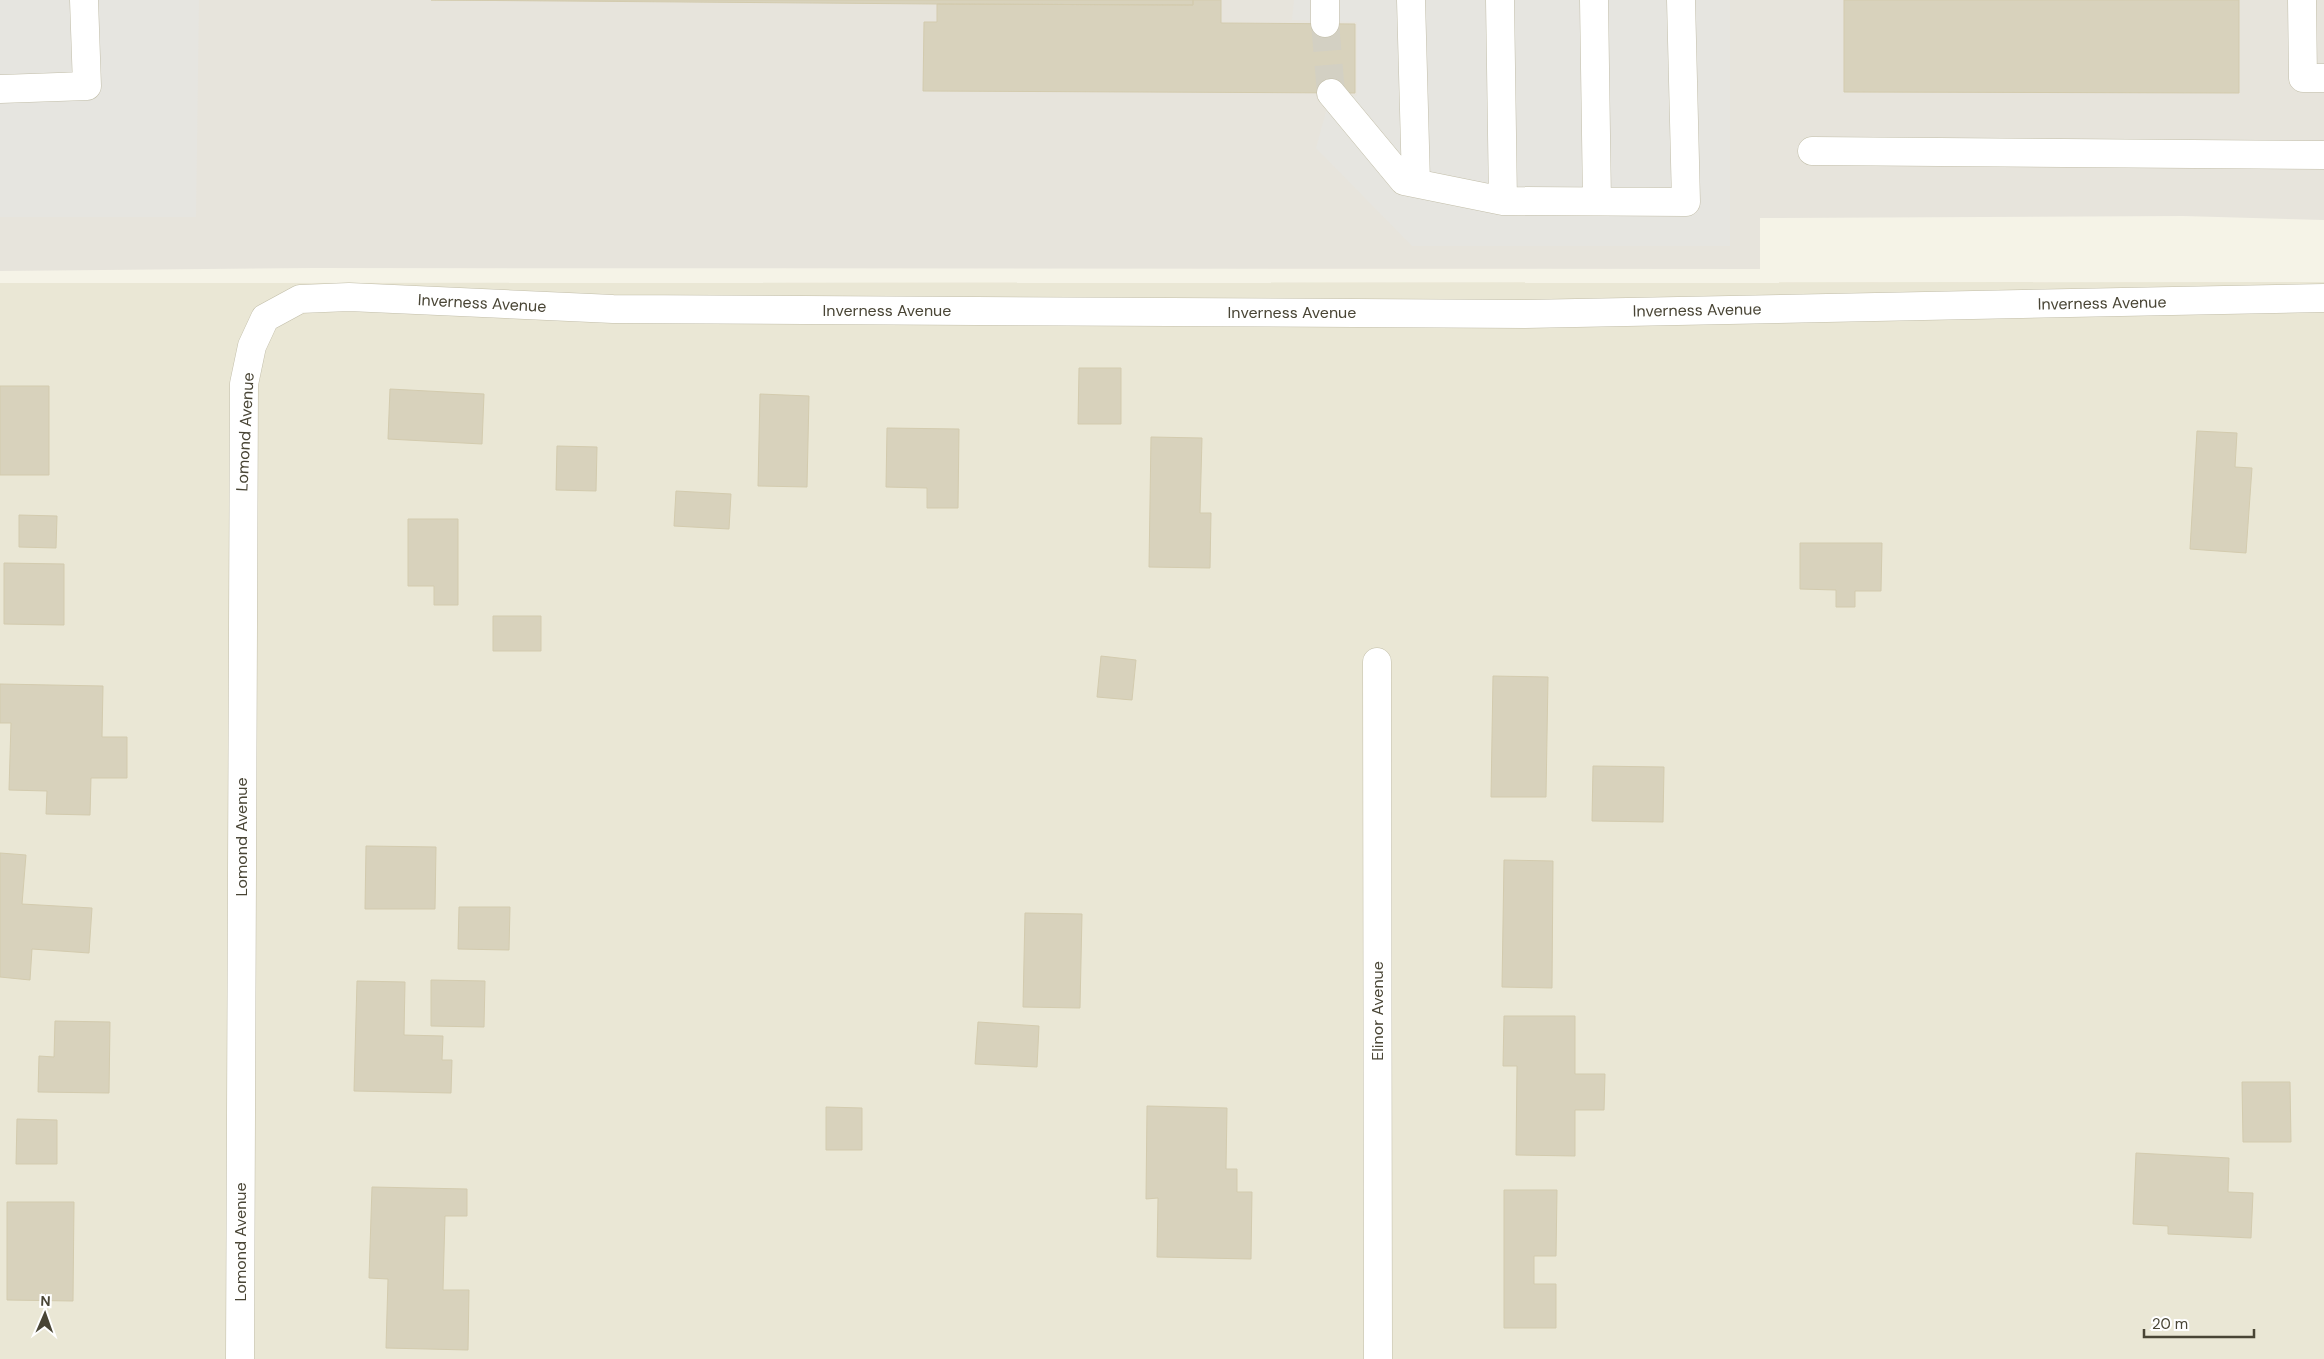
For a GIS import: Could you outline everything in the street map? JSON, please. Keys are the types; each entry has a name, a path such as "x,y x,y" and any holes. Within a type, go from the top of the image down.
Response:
{"street":[{"path":"0,89 87,86 84,0"},
{"path":"1411,0 1416,183"},
{"path":"1500,0 1503,200"},
{"path":"1594,0 1597,201"},
{"path":"1331,93 1404,181 1503,200 1686,202 1681,0"},
{"path":"2302,0 2303,78 2324,78"},
{"path":"1812,152 2324,155"},
{"name":"Inverness Avenue","path":"265,318 300,299 349,297 613,309 1515,314 2324,298"},
{"name":"Lomond Avenue","path":"240,1359 243,423 244,384 252,346 265,318"},
{"name":"Elinor Avenue","path":"1376,662 1378,1359"}],"shaded area":[{"path":"0,0 2324,0 2324,220 2183,216 1760,218 1760,269 314,268 0,271"},
{"path":"0,0 199,0 196,217 0,217"},
{"path":"1294,0 1730,0 1730,246 1412,246 1316,148 1330,97 1357,96 1357,22 1292,20"},
{"path":"2324,282 2324,1359 0,1359 0,283"}],"building":[{"path":"431,0 1193,0 1193,5 937,4"},
{"path":"1193,0 1221,0 1221,23 1355,24 1355,93 923,91 924,22 937,22 937,4 1193,5"},
{"path":"1844,0 2239,0 2239,93 1844,92"},
{"path":"1079,368 1121,368 1121,424 1078,424"},
{"path":"0,386 49,386 49,475 0,475"},
{"path":"390,389 484,394 482,444 388,439"},
{"path":"760,394 809,396 807,487 758,486"},
{"path":"887,428 959,429 958,508 927,508 927,488 886,487"},
{"path":"2197,431 2237,433 2235,467 2252,468 2246,553 2190,549"},
{"path":"1151,437 1202,438 1200,513 1211,513 1210,568 1149,567"},
{"path":"557,446 597,447 596,491 556,490"},
{"path":"676,491 731,494 729,529 674,526"},
{"path":"19,515 57,516 56,548 19,547"},
{"path":"408,519 458,519 458,605 434,605 434,586 408,586"},
{"path":"1800,543 1882,543 1881,591 1855,591 1855,607 1836,607 1836,590 1800,589"},
{"path":"4,563 64,564 64,625 4,624"},
{"path":"493,616 541,616 541,651 493,651"},
{"path":"1101,656 1136,660 1132,700 1097,697"},
{"path":"1493,676 1548,677 1546,797 1491,797"},
{"path":"0,684 103,686 102,737 127,737 127,778 91,778 90,815 46,814 47,791 9,790 11,723 0,723"},
{"path":"1593,766 1664,767 1663,822 1592,821"},
{"path":"366,846 436,847 435,909 365,909"},
{"path":"0,853 26,855 22,904 92,908 89,953 32,949 30,980 0,977"},
{"path":"1504,860 1553,861 1552,988 1502,987"},
{"path":"459,907 510,907 509,950 458,949"},
{"path":"1025,913 1082,914 1080,1008 1023,1007"},
{"path":"431,980 485,981 484,1027 431,1026"},
{"path":"357,981 405,982 404,1035 443,1036 442,1060 452,1060 451,1093 354,1091"},
{"path":"1504,1016 1575,1016 1575,1074 1605,1074 1604,1110 1575,1110 1575,1156 1516,1155 1517,1066 1503,1066"},
{"path":"55,1021 110,1022 109,1093 38,1092 39,1056 54,1057"},
{"path":"978,1022 1039,1026 1037,1067 975,1064"},
{"path":"2242,1082 2290,1082 2291,1142 2243,1142"},
{"path":"1147,1106 1227,1108 1226,1169 1237,1169 1237,1192 1252,1192 1251,1259 1157,1257 1158,1198 1146,1199"},
{"path":"826,1107 862,1108 862,1150 826,1150"},
{"path":"17,1119 57,1120 57,1164 16,1164"},
{"path":"2136,1153 2229,1158 2228,1192 2253,1193 2251,1238 2168,1234 2168,1226 2133,1224"},
{"path":"372,1187 467,1189 467,1216 445,1216 443,1290 469,1290 468,1350 386,1348 388,1279 369,1278"},
{"path":"1504,1190 1557,1190 1556,1256 1534,1256 1534,1284 1556,1284 1556,1328 1504,1328"},
{"path":"7,1202 74,1202 73,1301 7,1300"}],"tunnel":[{"path":"1325,23 1331,93"}]}
